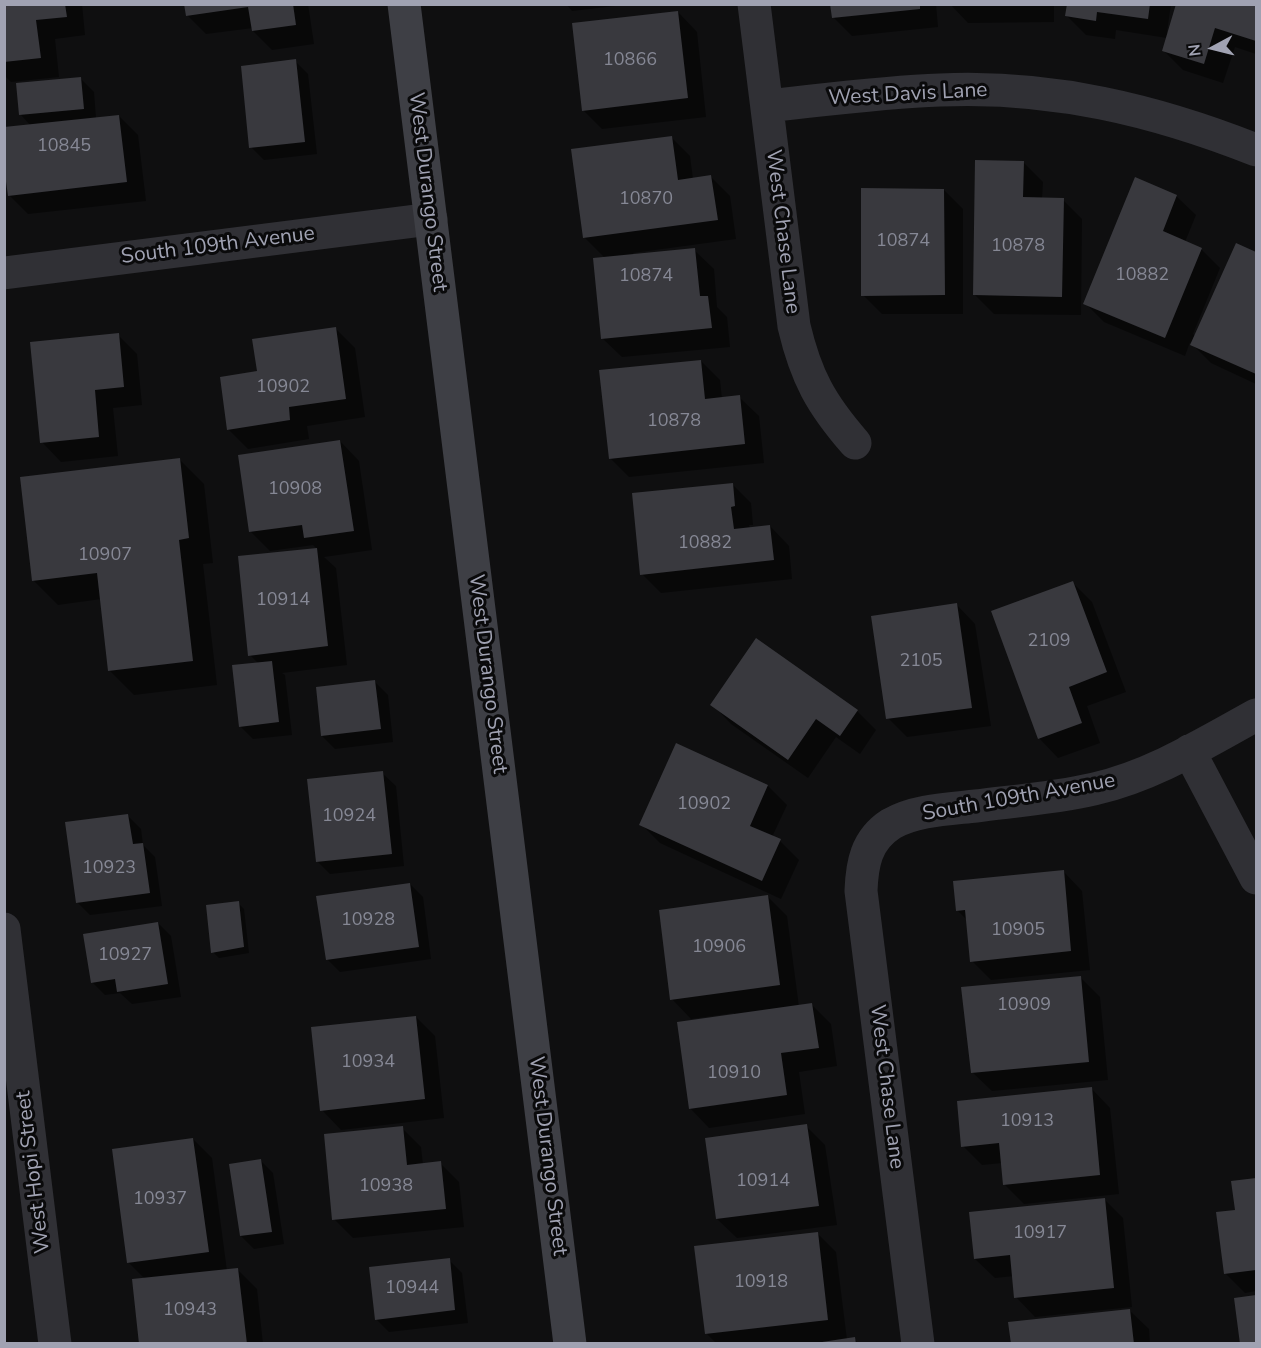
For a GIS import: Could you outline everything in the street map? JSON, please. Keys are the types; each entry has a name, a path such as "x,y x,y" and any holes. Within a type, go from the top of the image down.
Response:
{"street":[{"name":"West Durango Street","path":"404,4 570,1344"},
{"name":"West Chase Lane","path":"754,4 794,326 801,357 815,390 834,419 855,443"},
{"name":"West Davis Lane","path":"767,106 890,93 996,90 1103,103 1159,116 1257,150"},
{"name":"South 109th Avenue","path":"4,273 431,219"},
{"name":"South 109th Avenue","path":"878,833 893,823 933,811 1045,798 1096,789 1141,774 1257,715"},
{"path":"1189,751 1257,878"},
{"name":"West Chase Lane","path":"878,833 867,850 862,870 861,891 918,1344"},
{"name":"West Hopi Street","path":"4,929 55,1344"}],"building":[{"path":"4,4 65,4 67,17 36,20 41,58 4,62"},
{"path":"184,4 293,4 296,25 252,31 248,7 186,16"},
{"path":"830,4 920,4 920,9 832,18"},
{"path":"1067,4 1150,4 1148,19 1097,12 1096,21 1065,16"},
{"path":"1176,4 1256,4 1256,41 1215,28 1204,64 1162,51"},
{"path":"678,11 688,98 582,111 572,23"},
{"path":"296,59 305,142 249,148 241,66"},
{"path":"81,77 84,109 19,115 16,83"},
{"path":"119,115 127,182 8,196 4,167 4,127"},
{"path":"672,136 678,180 711,175 718,220 583,238 571,149"},
{"path":"975,160 1024,161 1023,197 1064,198 1062,297 973,295"},
{"path":"1135,177 1177,195 1163,231 1202,248 1165,338 1083,304"},
{"path":"861,188 944,189 945,295 861,296"},
{"path":"1236,243 1256,252 1256,374 1190,345"},
{"path":"695,248 700,296 708,296 712,328 601,339 593,258"},
{"path":"336,327 346,399 289,407 290,420 227,430 220,377 257,371 252,339"},
{"path":"119,333 124,387 95,390 99,437 40,443 30,342"},
{"path":"701,360 705,399 740,395 745,444 609,459 599,370"},
{"path":"340,440 354,531 304,538 302,525 249,532 238,455"},
{"path":"180,458 189,538 179,540 193,661 108,671 97,573 32,581 20,477"},
{"path":"733,483 735,506 731,507 734,529 770,525 774,560 640,575 632,493"},
{"path":"317,548 328,646 248,656 238,556"},
{"path":"1073,581 1107,672 1069,687 1082,723 1038,739 991,611"},
{"path":"957,603 972,708 886,719 871,616"},
{"path":"756,638 858,710 840,736 816,719 788,760 710,705"},
{"path":"272,661 279,722 239,727 232,665"},
{"path":"375,680 381,729 321,736 316,687"},
{"path":"676,743 768,785 750,826 781,839 762,881 639,825"},
{"path":"383,771 392,854 316,862 307,779"},
{"path":"128,814 133,844 143,843 150,893 76,903 65,822"},
{"path":"1064,870 1071,951 970,962 965,910 956,911 953,881"},
{"path":"410,883 419,947 326,960 316,896"},
{"path":"768,895 780,985 670,1000 659,910"},
{"path":"239,901 244,947 211,953 206,905"},
{"path":"158,922 168,984 117,992 115,979 91,983 83,934"},
{"path":"1081,976 1089,1062 971,1073 961,987"},
{"path":"812,1003 819,1048 781,1053 787,1095 689,1109 677,1022"},
{"path":"416,1016 425,1099 320,1111 311,1027"},
{"path":"1092,1087 1100,1175 1003,1185 999,1143 961,1147 957,1101"},
{"path":"807,1124 819,1206 716,1219 705,1138"},
{"path":"403,1126 407,1165 441,1161 446,1209 332,1220 324,1134"},
{"path":"193,1138 209,1252 127,1263 112,1149"},
{"path":"261,1159 272,1232 240,1236 229,1164"},
{"path":"1256,1178 1256,1270 1224,1274 1216,1212 1235,1210 1231,1181"},
{"path":"1105,1198 1114,1288 1014,1298 1010,1255 974,1259 969,1212"},
{"path":"818,1232 828,1320 705,1334 694,1246"},
{"path":"450,1258 455,1310 375,1320 369,1267"},
{"path":"238,1268 247,1344 139,1344 132,1279"},
{"path":"1256,1295 1256,1344 1240,1344 1234,1298"},
{"path":"1130,1309 1134,1344 1011,1344 1008,1322"},
{"path":"855,1337 856,1344 822,1344 822,1342"}]}
